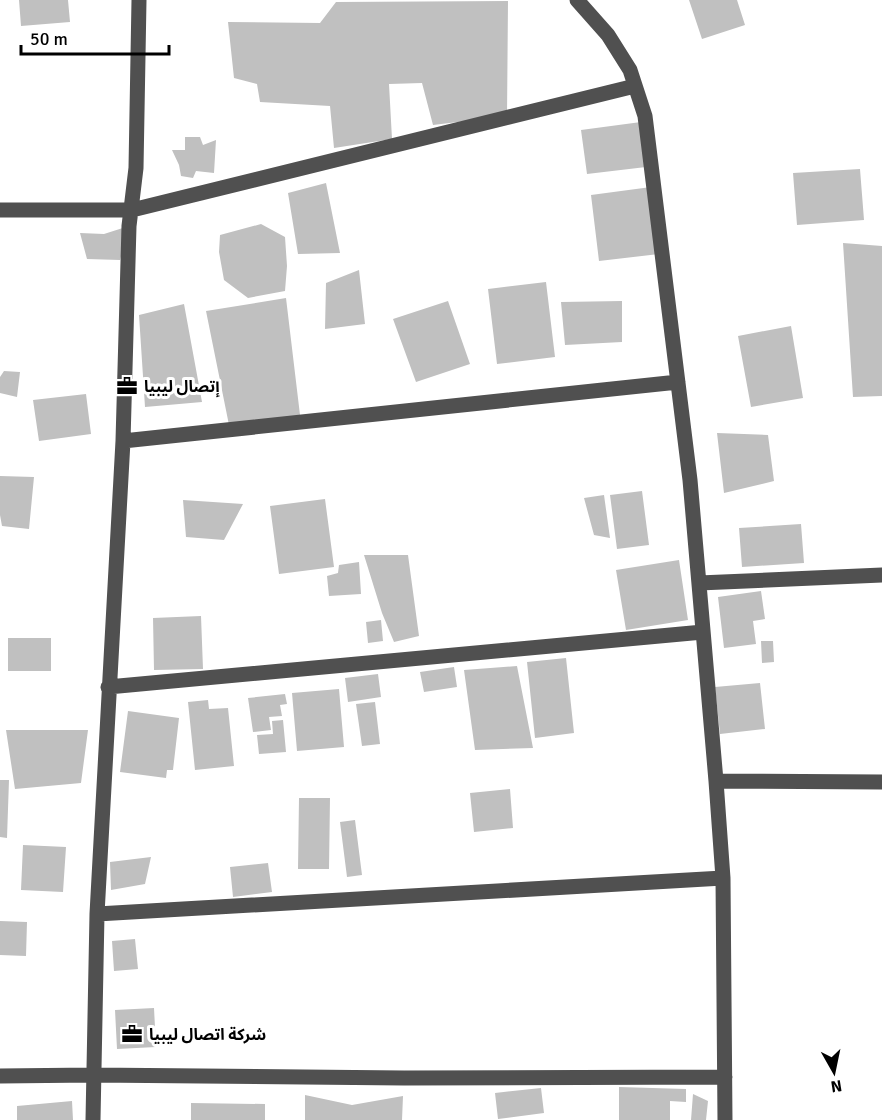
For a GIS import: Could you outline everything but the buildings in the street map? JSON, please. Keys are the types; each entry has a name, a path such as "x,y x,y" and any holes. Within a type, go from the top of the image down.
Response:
{"street":[{"path":"93,1120 97,914 123,441 129,226 136,168 139,0"},
{"path":"578,0 608,35 630,70 645,116 690,480 716,781 723,878 725,1120"},
{"path":"0,210 132,210 635,86"},
{"path":"123,441 678,382"},
{"path":"699,583 882,574"},
{"path":"108,687 703,632"},
{"path":"716,781 882,782"},
{"path":"97,914 723,878"},
{"path":"0,1076 725,1077"}],"place":[{"name":"إتصال ليبيا","path":"127,386"},
{"name":"شركة اتصال ليبيا","path":"132,1034"}]}
